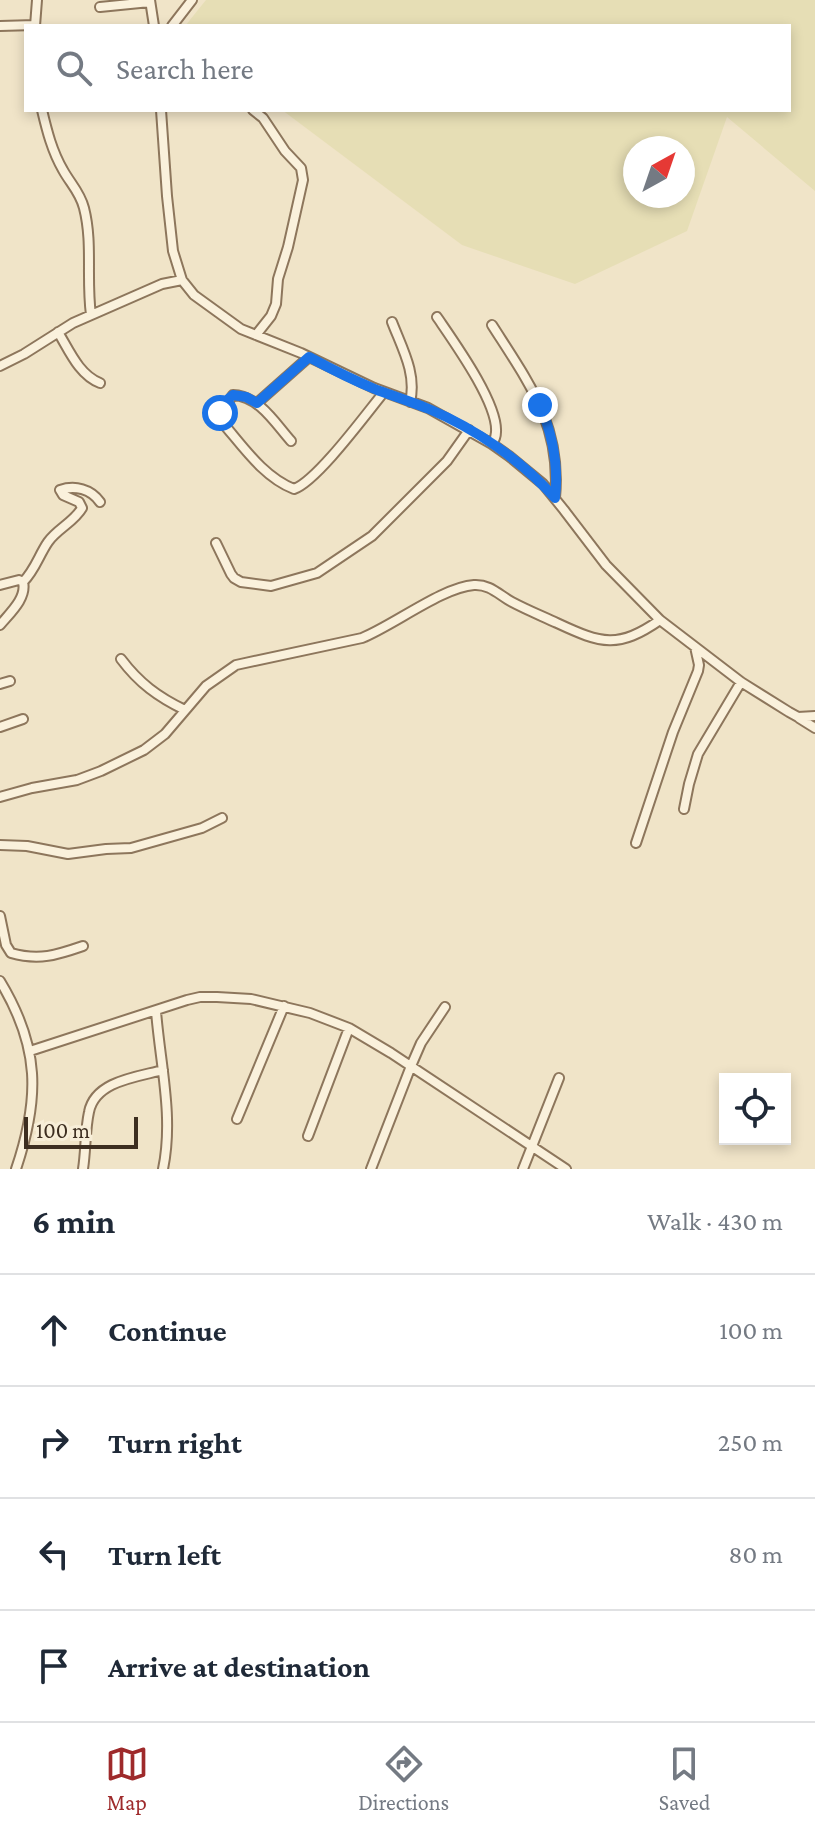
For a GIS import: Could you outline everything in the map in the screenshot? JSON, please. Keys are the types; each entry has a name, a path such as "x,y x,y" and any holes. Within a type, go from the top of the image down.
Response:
{"street":[{"path":"35,24 37,0"},
{"path":"174,24 192,0"},
{"path":"100,7 150,1 154,24"},
{"path":"0,26 24,25"},
{"path":"43,112 54,152 80,195 84,208 91,315"},
{"path":"161,112 170,229 177,265 182,280 202,301 233,324 354,380 428,408 492,444 524,468 555,498 606,565 660,620 741,682 815,728"},
{"path":"256,112 303,174 302,189 278,279 276,304 256,335"},
{"path":"0,366 91,315 162,284 182,280"},
{"path":"437,317 477,377 488,402 496,429 492,444"},
{"path":"392,322 413,384 410,402"},
{"path":"492,325 529,384 550,427 557,470 555,498"},
{"path":"58,332 84,373 100,383"},
{"path":"257,403 309,357"},
{"path":"291,441 257,403 246,397 233,395 220,413 219,418 259,464 294,489 302,486 327,461 384,392"},
{"path":"216,543 231,574 241,582 271,586 317,573 372,536 447,461 469,430"},
{"path":"23,582 35,569 48,541 82,508 79,502 63,495 60,490 89,491 100,502"},
{"path":"0,585 16,580 23,582"},
{"path":"0,625 21,598 25,588 23,582"},
{"path":"0,797 77,780 144,750 174,725 206,686 236,665 362,638 456,589 479,585 493,589 516,604 595,639 615,641 626,638 660,620"},
{"path":"636,843 673,732 698,671 695,646"},
{"path":"121,659 152,692 185,710"},
{"path":"0,684 10,681"},
{"path":"684,809 698,754 741,682"},
{"path":"798,717 815,716"},
{"path":"0,727 23,719"},
{"path":"0,845 27,846 68,854 131,848 202,828 222,818"},
{"path":"0,916 6,945 11,953 38,958 83,946"},
{"path":"0,981 22,1024 32,1067 33,1100 16,1169"},
{"path":"30,1051 200,997 251,999 284,1006 349,1028 566,1169"},
{"path":"237,1119 284,1006"},
{"path":"371,1169 421,1043 445,1007"},
{"path":"156,1011 166,1117 163,1169"},
{"path":"308,1136 349,1028"},
{"path":"83,1169 89,1113 96,1096 117,1083 163,1070"},
{"path":"523,1169 559,1078"}],"shaded area":[{"path":"206,0 815,0 815,191 727,117 687,231 575,284 462,245 285,112 791,112 791,24 187,24"}],"route":[{"path":"220,413 233,395 257,403 309,357 354,380 428,408 469,430 509,456 555,498 555,450 550,427 540,405"}]}
